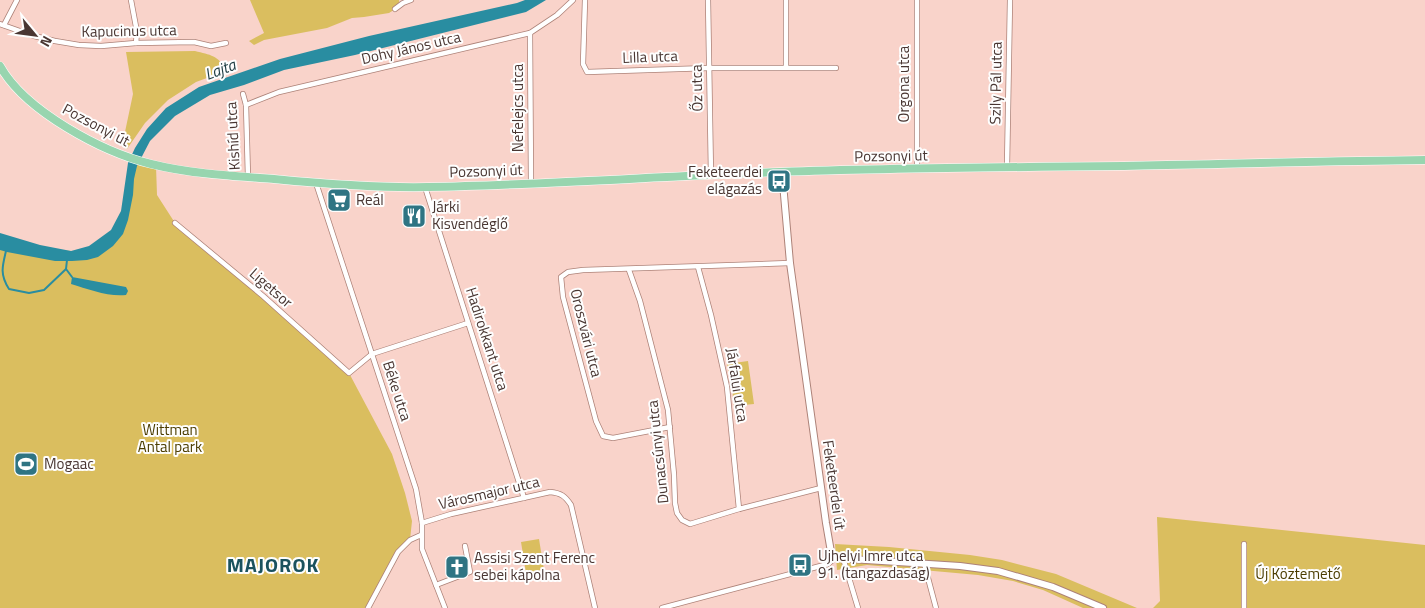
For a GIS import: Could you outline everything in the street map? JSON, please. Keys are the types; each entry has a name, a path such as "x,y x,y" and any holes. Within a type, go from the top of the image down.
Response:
{"main road":[{"name":"Pozsonyi út","path":"0,66 14,86 44,112 78,134 122,155 146,163 186,171 316,183 425,187 782,172 1425,160"},
{"name":"Feketeerdei út","path":"782,172 790,263 821,488 831,552 835,558"},
{"path":"835,558 924,563 980,568 1007,573 1053,587 1103,608"}],"street":[{"path":"2,24 16,0"},
{"path":"132,0 137,32 136,42"},
{"path":"395,9 403,1 410,0"},
{"name":"Dohy János utca","path":"246,105 279,92 530,33 557,15 573,0"},
{"name":"Lilla utca","path":"585,0 582,64 587,72 709,68 836,68"},
{"name":"Őz utca","path":"708,0 711,175"},
{"path":"786,0 786,67"},
{"name":"Orgona utca","path":"917,0 917,169"},
{"name":"Szily Pál utca","path":"1007,167 1010,0"},
{"name":"Kapucinus utca","path":"2,24 34,36 71,44 101,46 136,42 194,42 211,46 226,43"},
{"name":"Nefelejcs utca","path":"530,33 531,183"},
{"name":"Kishíd utca","path":"244,94 248,177"},
{"name":"Béke utca","path":"316,183 416,489 422,523 422,549 445,608"},
{"name":"Hadirokkant utca","path":"425,187 524,498"},
{"name":"Ligetsor","path":"175,223 263,296 348,373 372,354"},
{"name":"Oroszvári utca","path":"670,427 613,438 602,436 596,421 563,297 561,277 568,272 790,263"},
{"name":"Járfalui utca","path":"698,267 727,387 739,509"},
{"name":"Dunacsúnyi utca","path":"629,270 640,301 668,410 675,503 677,513 682,520 690,524 821,488"},
{"path":"372,354 468,322"},
{"name":"Városmajor utca","path":"422,523 451,514 550,492 559,492 571,504 595,608"},
{"path":"368,608 398,552 410,540 421,535"},
{"path":"1244,544 1244,608"},
{"path":"436,585 470,572 471,568 466,546"},
{"path":"662,608 828,564 835,558"},
{"path":"843,558 858,608"},
{"path":"924,563 936,608"}],"green space":[{"path":"250,0 399,0 400,6 389,13 352,18 327,28 264,40 254,45 249,41 264,33"},
{"path":"195,51 217,59 226,71 196,82 168,100 145,123 127,149 122,146 133,94 126,52"},
{"name":"Wittman Antal park","path":"137,159 156,166 157,195 175,223 349,373 392,454 412,521 410,540 398,552 368,608 0,608 0,238 33,248 84,252 109,241 122,218"},
{"path":"748,361 754,404 734,406 727,364"},
{"name":"Új Köztemető","path":"1157,517 1425,545 1425,608 1153,608 1160,601"},
{"path":"539,539 544,570 526,573 521,542"},
{"path":"835,544 889,547 1002,560 1056,574 1137,608 1083,608 1043,590 1013,581 978,575 867,565 837,570"}],"water":[{"name":"Lajta","path":"525,0 546,0 526,12 355,55 284,70 210,95 175,116 150,141 137,166 128,220 123,234 113,246 98,257 72,261 55,261 0,250 0,233 40,245 71,251 89,246 111,230 121,211 128,163 135,148 147,129 166,108 199,87 280,59 369,36"},
{"path":"72,277 126,287 128,291 126,295 98,292 71,284"}],"waterway":[{"path":"6,251 3,271 6,284 9,289 29,293 44,290 66,269 67,260"},
{"path":"66,269 72,277"}],"place":[{"name":"Feketeerdei elágazás","path":"779,181"},
{"name":"Reál","path":"339,200"},
{"name":"Járki Kisvendéglő","path":"414,216"},
{"name":"Mogaac","path":"26,464"},
{"name":"Ujhelyi Imre utca 91. (tangazdaság)","path":"800,565"},
{"name":"Assisi Szent Ferenc sebei kápolna","path":"457,567"}],"district":[{"name":"MAJOROK","path":"273,565"}]}
